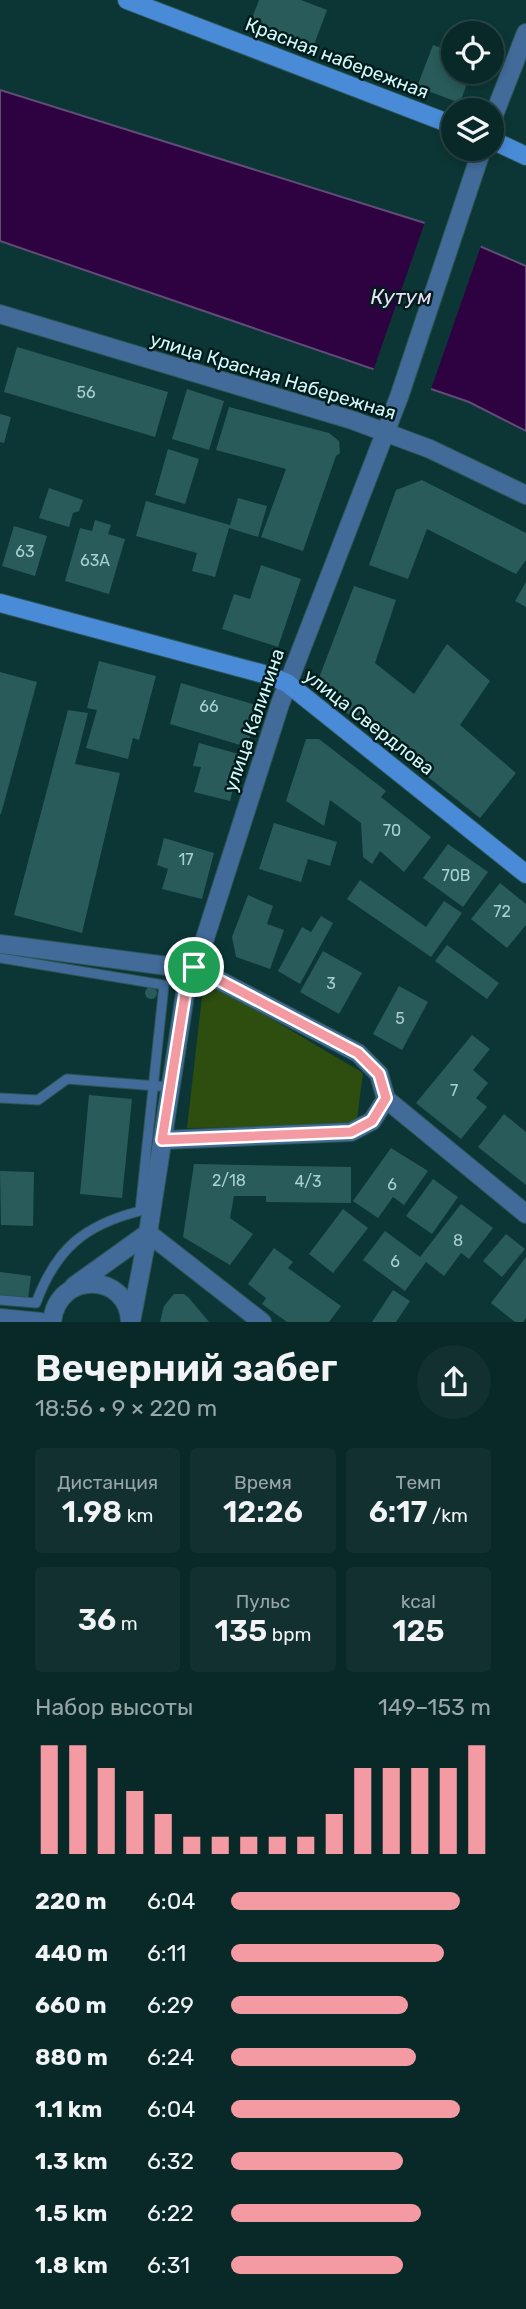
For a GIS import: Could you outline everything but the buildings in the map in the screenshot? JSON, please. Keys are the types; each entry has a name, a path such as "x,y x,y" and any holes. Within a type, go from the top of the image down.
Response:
{"main road":[{"name":"Красная набережная","path":"127,0 441,120"},
{"path":"504,146 526,156"},
{"name":"улица Свердлова","path":"0,603 271,676 287,683 526,874"}],"street":[{"path":"501,98 526,33"},
{"name":"улица Калинина","path":"130,1322 148,1233 162,1140 162,1086 186,988 287,683 399,397 478,161"},
{"name":"улица Красная Набережная","path":"0,314 385,432 429,449 526,495"},
{"path":"0,944 175,967 194,967 358,1053 379,1074 386,1098 526,1214"},
{"path":"162,1140 351,1132 372,1121 386,1098"},
{"path":"52,1322 58,1301 74,1286 148,1233 262,1322"},
{"path":"74,1286 102,1284 115,1291 124,1301 130,1322"},
{"path":"0,1318 41,1322"}],"lane":[{"path":"0,958 164,985 162,1086 140,1212 115,1218 92,1228 71,1244 50,1271 36,1303 0,1300"},
{"path":"0,1098 38,1100 67,1079 162,1086"}],"green space":[{"path":"204,979 363,1073 356,1126 187,1128"}],"water":[{"name":"Кутум","path":"0,90 428,224 526,266 526,431 469,402 0,241"}],"pier":[{"path":"426,219 482,243 430,392 373,371"}],"route":[{"path":"194,967 358,1053 379,1074 386,1098 372,1121 351,1132 162,1140 186,988 194,967"}]}
